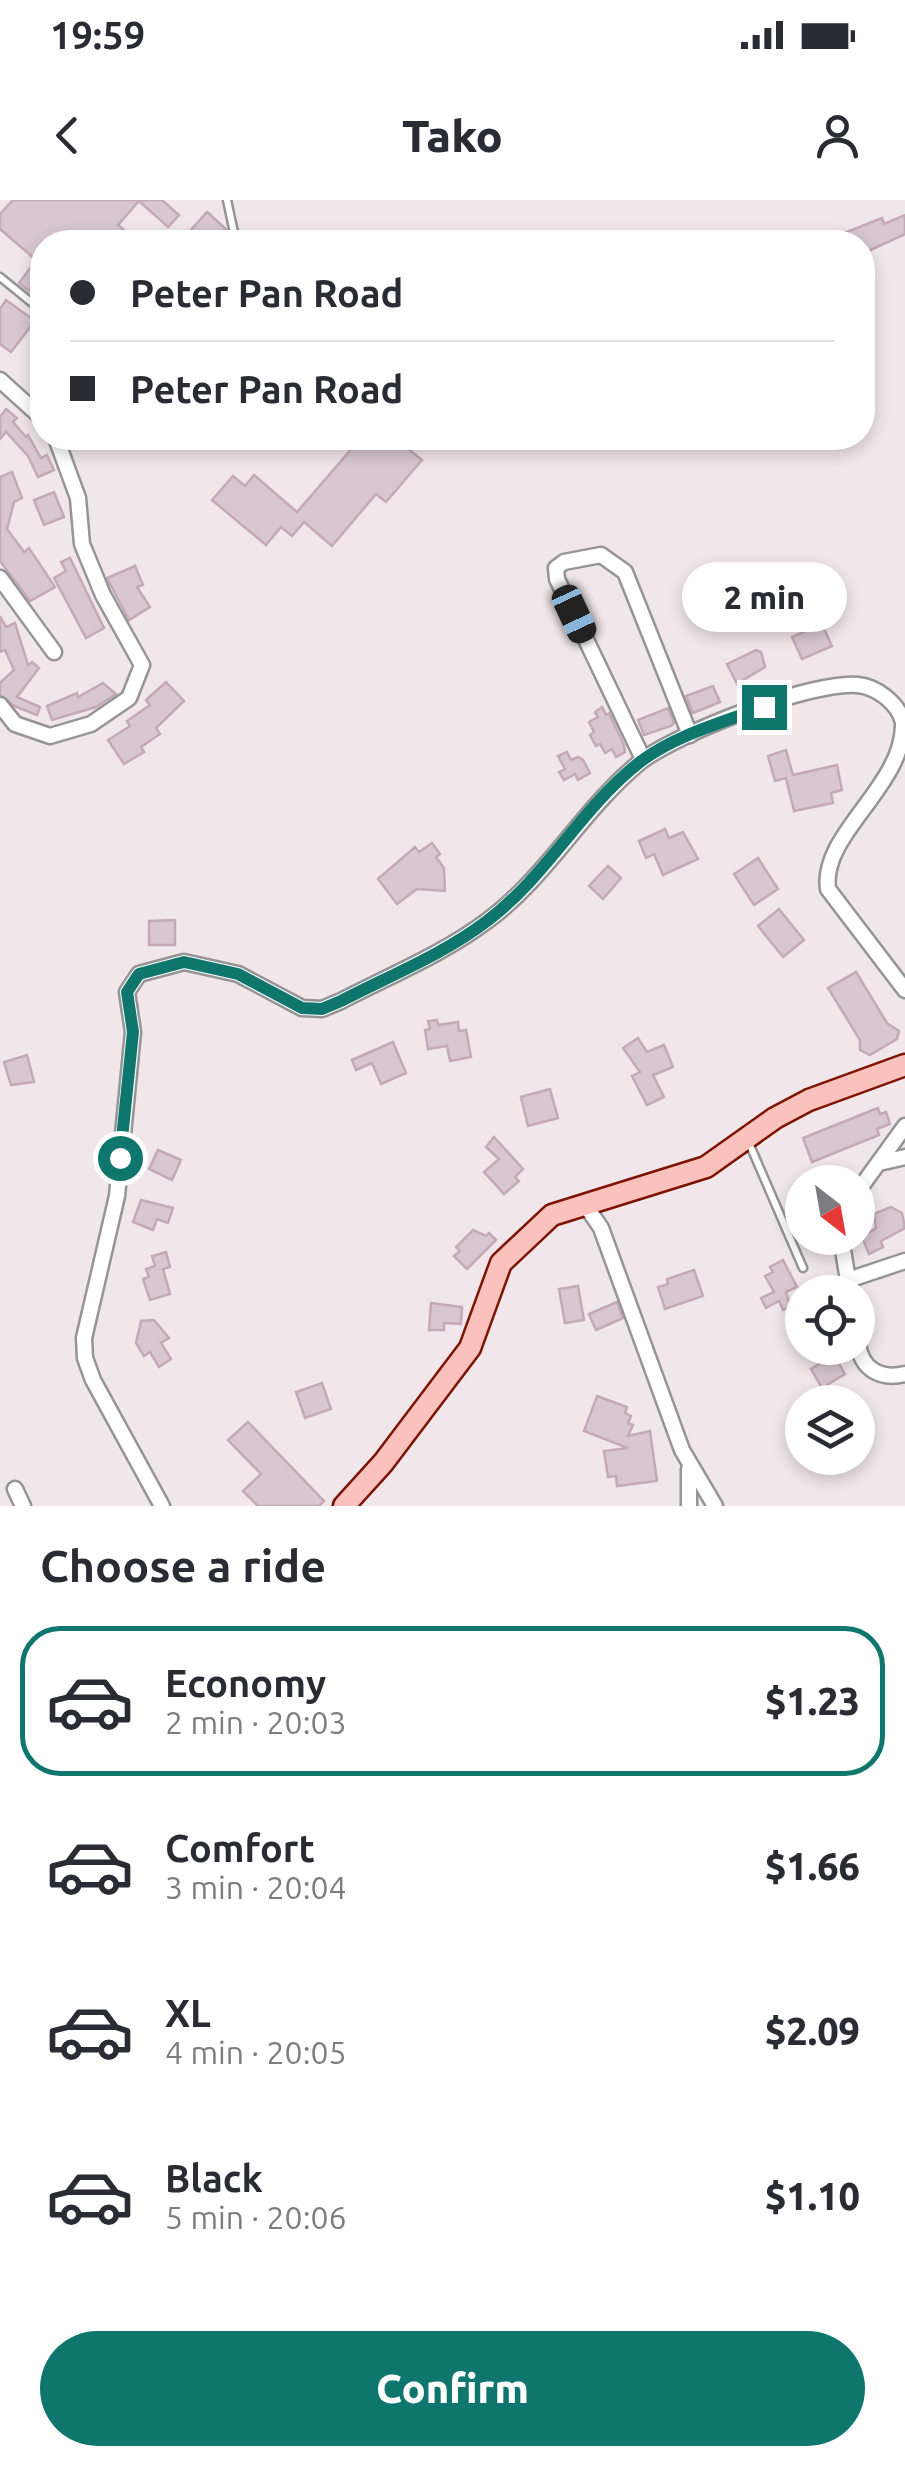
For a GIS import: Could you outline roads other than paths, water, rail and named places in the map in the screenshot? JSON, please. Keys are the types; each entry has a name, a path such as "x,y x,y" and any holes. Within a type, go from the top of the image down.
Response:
{"street":[{"path":"0,380 30,407"},
{"path":"0,705 15,724 50,736 91,724 129,698 142,665 103,595 82,544 78,498 60,450"},
{"path":"643,759 557,578 556,568 564,562 602,556 625,572 690,735"},
{"path":"0,578 54,652"},
{"path":"162,1506 93,1380 84,1348 88,1308 117,1196 133,1032 127,992 131,981 150,968 184,962 238,974 302,1008 322,1009 486,922 524,890 600,799 643,759 690,735 830,686 861,685 891,702 903,722 899,757 884,790 834,857 826,879 832,898 905,990"},
{"path":"344,1506 383,1463 470,1348 501,1264 552,1215 668,1182 706,1167 746,1137 809,1100 905,1065"},
{"path":"875,1167 905,1126"},
{"path":"878,1163 905,1158"},
{"path":"584,1203 601,1228 689,1468 716,1506"},
{"path":"875,1275 905,1262"},
{"path":"866,1365 878,1374 905,1374"},
{"path":"689,1468 689,1506"},
{"path":"15,1489 22,1506"}],"lane":[{"path":"226,200 233,230"},
{"path":"0,276 30,301"},
{"path":"746,1137 803,1268"}]}
